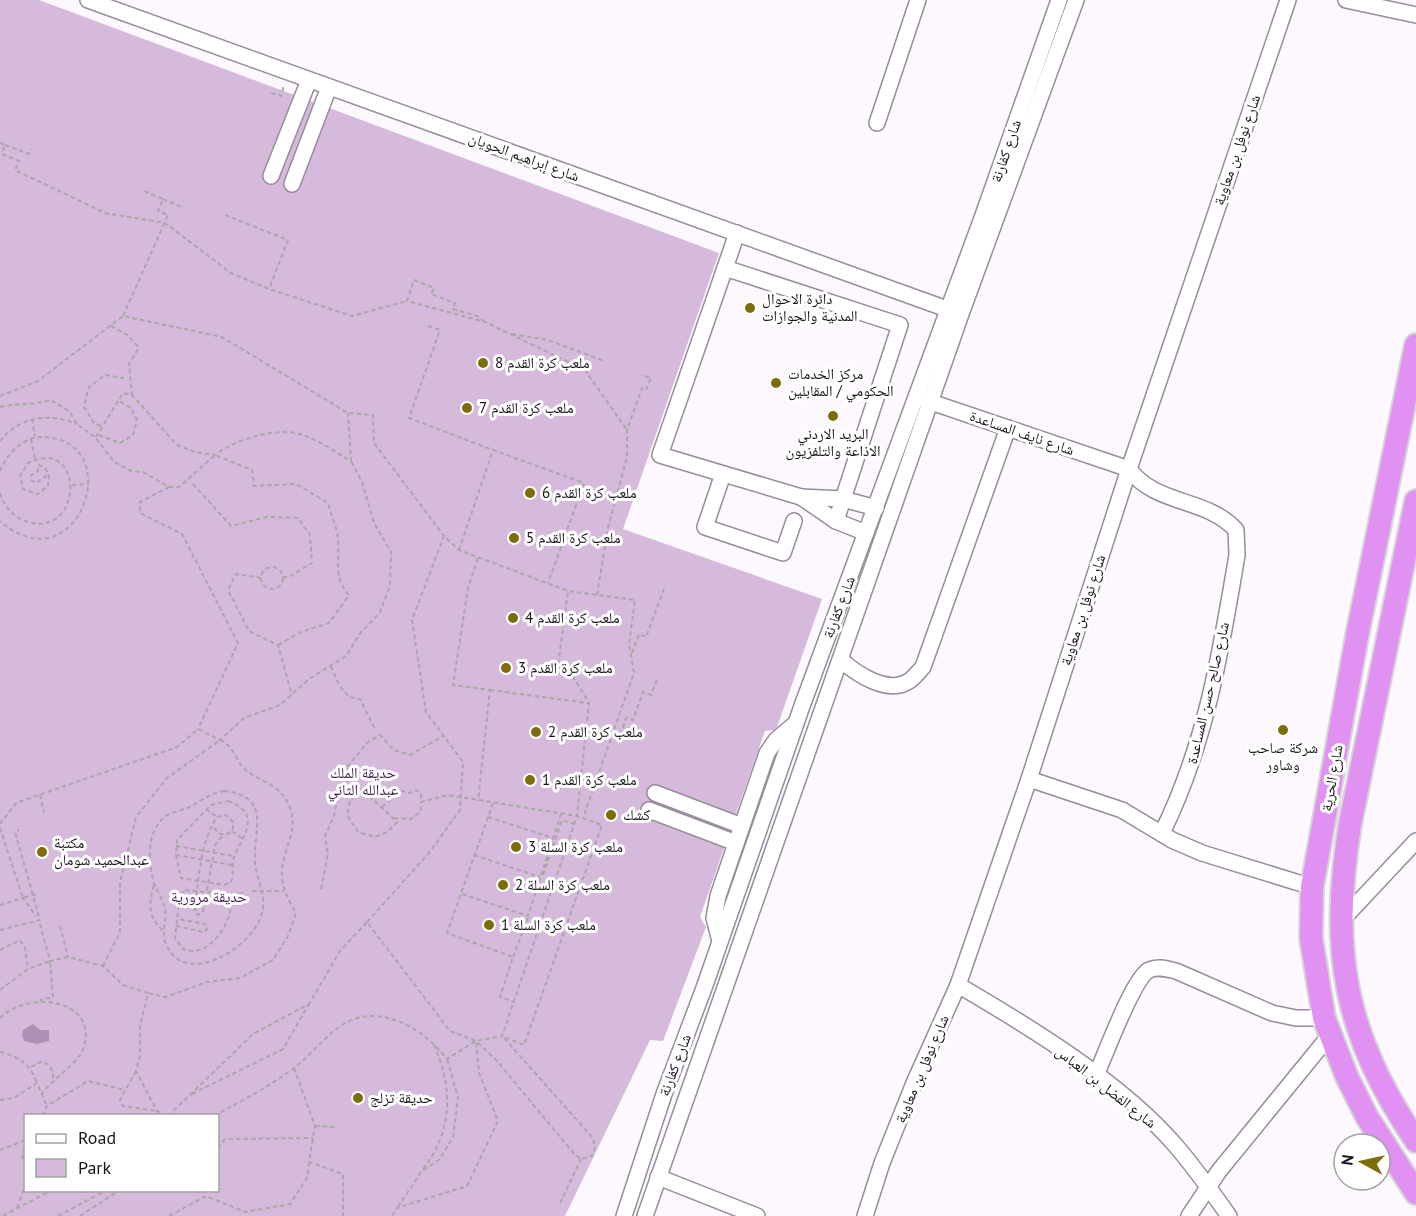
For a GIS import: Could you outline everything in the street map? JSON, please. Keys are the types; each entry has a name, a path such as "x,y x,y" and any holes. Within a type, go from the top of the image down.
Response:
{"highway":[{"name":"شارع الحرية","path":"1416,345 1357,636 1312,887 1311,938 1327,1027 1354,1094 1416,1193"},
{"name":"شارع الحرية","path":"1416,501 1350,824 1341,879 1340,922 1349,1002 1362,1040 1375,1071 1416,1141"}],"street":[{"name":"شارع إبراهيم الحويان","path":"88,0 955,311"},
{"path":"877,123 918,0"},
{"name":"شارع كفارنة","path":"645,1216 842,661 924,400 1059,0"},
{"name":"شارع كفارنة","path":"955,311 1076,0"},
{"name":"شارع نوفل بن معاوية","path":"865,1216 882,1163 914,1083 958,985 1029,779 1129,470 1288,0"},
{"path":"1346,0 1416,15"},
{"path":"271,176 309,80"},
{"path":"292,184 329,87"},
{"path":"736,233 660,455 801,496 843,499 876,508"},
{"path":"725,268 900,325 836,521"},
{"name":"شارع كفارنة","path":"624,1216 664,1094 720,942 796,723 866,533 924,400"},
{"name":"شارع نايف المساعدة","path":"924,400 1129,470"},
{"path":"842,661 862,678 889,684 908,682 923,667 1008,428"},
{"name":"شارع صالح حسن المساعدة","path":"1129,470 1150,490 1220,515 1236,530 1238,541 1219,658 1199,740 1188,775 1162,832"},
{"path":"723,474 705,527 783,553 794,521"},
{"path":"801,496 836,521 866,533"},
{"path":"720,942 714,918 715,906 767,753 780,736 796,723"},
{"path":"1029,779 1122,810 1202,852 1312,887"},
{"path":"655,793 742,826"},
{"path":"649,810 736,843"},
{"path":"1340,922 1416,841"},
{"path":"1096,1075 1132,993 1142,976 1149,970 1162,968 1176,971 1272,1013 1327,1027 1189,1216"},
{"name":"شارع الفضل بن العباس","path":"958,985 1003,1011 1096,1075 1155,1124 1176,1146 1228,1216"},
{"path":"658,1177 757,1216"}],"path":[{"path":"271,93 280,96 283,89"},
{"path":"0,143 29,154 31,149"},
{"path":"5,145 2,154 19,161 15,171 105,213 165,222 231,273 269,290 352,316 407,301 485,322"},
{"path":"144,191 184,208"},
{"path":"0,396 38,381 123,316 168,215 158,211 163,199"},
{"path":"225,215 288,240 269,290"},
{"path":"407,301 414,282 434,288 431,294 455,303 453,309 477,316 585,370 627,430"},
{"path":"123,316 222,337 348,413 373,414 374,443 444,536 459,550 568,591 635,600 629,644 634,673 583,818"},
{"path":"111,325 128,334 140,348 129,364 132,396"},
{"path":"428,326 440,330 409,418 584,483 548,583"},
{"path":"507,333 548,340 604,361"},
{"path":"103,426 94,423 84,407 89,387 105,375 124,378"},
{"path":"597,595 608,528 627,457 627,430 642,388 646,390 651,378 641,375"},
{"path":"97,436 123,393 132,396 177,445 195,452 215,455 252,470 254,486 296,484 328,504 339,540 336,567 341,586 349,596 329,623 301,632 278,645"},
{"path":"0,407 15,403 33,405 51,400 69,411 77,424"},
{"path":"0,441 13,428 33,419 58,418 77,424 97,436 120,443 133,435 137,420 131,408 119,401"},
{"path":"103,966 120,932 120,883 136,816 167,778 220,740 243,718 280,705 309,679 345,656 362,632 379,614 390,586 391,552 374,523 362,482 351,461 348,413"},
{"path":"33,419 35,460"},
{"path":"36,916 23,898 0,826 16,803 177,747 198,729 238,643 182,534 140,513 140,502 169,488 179,487 228,446 261,433 305,435 351,461"},
{"path":"97,436 114,462 131,471 143,472 169,488"},
{"path":"0,471 12,452 33,438 51,438 74,448 87,468 89,484 89,495 77,519 63,532 54,536 24,537 0,521"},
{"path":"459,550 493,450"},
{"path":"0,493 5,505 16,517 34,524 45,523 66,508 72,485 71,477 62,465 47,460 35,460 21,471 23,489 34,494 44,492 48,486 49,474 39,465 38,471 32,474 31,480 36,483 49,474"},
{"path":"72,485 89,484"},
{"path":"193,484 231,526 267,517 298,518 309,535 312,562 289,577 283,577"},
{"path":"188,1097 283,1049 339,951 429,853 460,810 463,762 426,712 412,620 444,536"},
{"path":"478,558 468,588 453,686 589,703"},
{"path":"261,578 266,569 274,567 283,577"},
{"path":"261,578 236,574 228,590 249,632 278,645"},
{"path":"261,578 264,585 273,589 279,586 283,577"},
{"path":"631,656 639,634 646,637 664,589"},
{"path":"502,1036 578,816 589,703 572,675 557,674 568,591"},
{"path":"278,645 292,695"},
{"path":"331,666 339,685 349,697 360,699 376,731"},
{"path":"613,731 621,734 626,718 633,720 643,692 651,695 658,677"},
{"path":"478,801 490,690"},
{"path":"0,990 28,969 68,957 103,966 123,985 165,997 207,982 240,978 273,960 288,936 296,913 284,891 282,868 291,843 293,820 281,794 244,769 229,744 198,729"},
{"path":"321,889 328,854 325,836 334,816 339,778 343,772 367,743 380,735 394,750 410,754 443,736"},
{"path":"339,778 361,788 397,822 387,832 375,837 358,832 347,815 350,801 361,788"},
{"path":"382,807 390,800 393,789 410,793 417,790 421,794 421,811 411,819 393,818"},
{"path":"224,791 245,798 256,812 259,832 255,859 263,890 262,916 254,930 241,944 219,958 201,963 180,960 170,953 162,931 164,908 154,885 150,850 154,830 160,821 207,795 224,791"},
{"path":"40,795 44,813"},
{"path":"421,801 448,795 578,816 602,825 524,1045 502,1036 476,1041 447,1059"},
{"path":"217,801 238,805 248,818 244,840 234,856 233,879 228,885 181,878 176,846 180,835 206,809 217,801"},
{"path":"493,803 447,933 513,957"},
{"path":"206,809 217,817"},
{"path":"528,916 561,813"},
{"path":"217,817 223,815 231,819 232,831 244,840"},
{"path":"217,817 202,860 195,912 199,916 203,912 216,842 223,835 232,831"},
{"path":"488,817 553,838"},
{"path":"514,1002 500,997 513,957 562,820 575,824"},
{"path":"214,828 223,835"},
{"path":"0,930 40,920 35,894 15,832 19,830"},
{"path":"176,846 234,856"},
{"path":"176,855 232,865"},
{"path":"474,855 541,877"},
{"path":"154,885 149,911 154,923 162,931"},
{"path":"232,897 226,920 215,939 205,949 194,952 183,949 176,938 176,926 182,893 185,890 206,891 232,897 245,892"},
{"path":"252,891 284,891"},
{"path":"0,905 35,894"},
{"path":"461,894 528,916"},
{"path":"176,926 204,932 208,928 205,924 177,919"},
{"path":"368,922 450,1031 476,1041 497,1061 575,1155 581,1159 589,1158 594,1152 593,1138 502,1036"},
{"path":"0,1018 13,1006 53,997 50,961 39,924"},
{"path":"60,926 68,957"},
{"path":"0,950 20,940 25,948 28,969"},
{"path":"148,993 140,1026 140,1056 136,1071 120,1100 123,1106 164,1114"},
{"path":"39,1000 54,1002 78,1015 85,1030 86,1039 80,1055 52,1081 42,1094"},
{"path":"170,1114 253,1034 309,1004"},
{"path":"218,1114 294,1068 341,1026 365,1017 382,1017 403,1023 432,1042 447,1059 458,1097 455,1128 440,1159 421,1172"},
{"path":"397,1208 467,1186 498,1121 479,1073 476,1041"},
{"path":"392,1216 442,1136 447,1110 444,1072 432,1042"},
{"path":"0,1053 31,1067 47,1106"},
{"path":"31,1067 40,1062 48,1064 53,1072 52,1081"},
{"path":"169,1216 206,1196 245,1212 290,1204 307,1178 315,1126 294,1068"},
{"path":"136,1071 157,1111"},
{"path":"43,1114 47,1106 88,1081 125,1090"},
{"path":"0,1100 14,1098 37,1083"},
{"path":"315,1126 336,1127"},
{"path":"219,1147 225,1139 313,1138"},
{"path":"0,1150 24,1141"},
{"path":"561,1203 581,1159"},
{"path":"309,1162 343,1174 343,1216"},
{"path":"17,1208 24,1189"},
{"path":"3,1216 50,1192"},
{"path":"58,1216 105,1192"},
{"path":"80,1216 118,1192"}],"green space":[{"name":"حديقة الملك عبدالله الثاني","path":"0,0 39,0 719,253 623,529 822,599 776,730 765,731 700,917 706,927 663,1041 650,1040 565,1216 0,1216"}],"shaded area":[{"path":"33,1024 40,1030 49,1030 49,1041 37,1044 24,1041 23,1030"}],"place":[{"name":"دائرة الاحوال المدنية والجوازات","path":"750,308"},
{"name":"ملعب كرة القدم 8","path":"483,363"},
{"name":"مركز الخدمات الحكومي / المقابلين","path":"776,383"},
{"name":"ملعب كرة القدم 7","path":"467,408"},
{"name":"البريد الاردني الاذاعة والتلفزيون","path":"833,416"},
{"name":"ملعب كرة القدم 6","path":"530,493"},
{"name":"ملعب كرة القدم 5","path":"514,538"},
{"name":"ملعب كرة القدم 4","path":"513,618"},
{"name":"ملعب كرة القدم 3","path":"506,668"},
{"name":"شركة صاحب وشاور","path":"1283,730"},
{"name":"ملعب كرة القدم 2","path":"536,732"},
{"name":"ملعب كرة القدم 1","path":"530,780"},
{"name":"كشك","path":"611,815"},
{"name":"ملعب كرة السلة 3","path":"516,847"},
{"name":"مكتبة عبدالحميد شومان","path":"42,852"},
{"name":"ملعب كرة السلة 2","path":"503,885"},
{"name":"ملعب كرة السلة 1","path":"489,925"},
{"name":"حديقة تزلج","path":"358,1098"}],"park label":[{"name":"حديقة مرورية","path":"209,897"}]}
